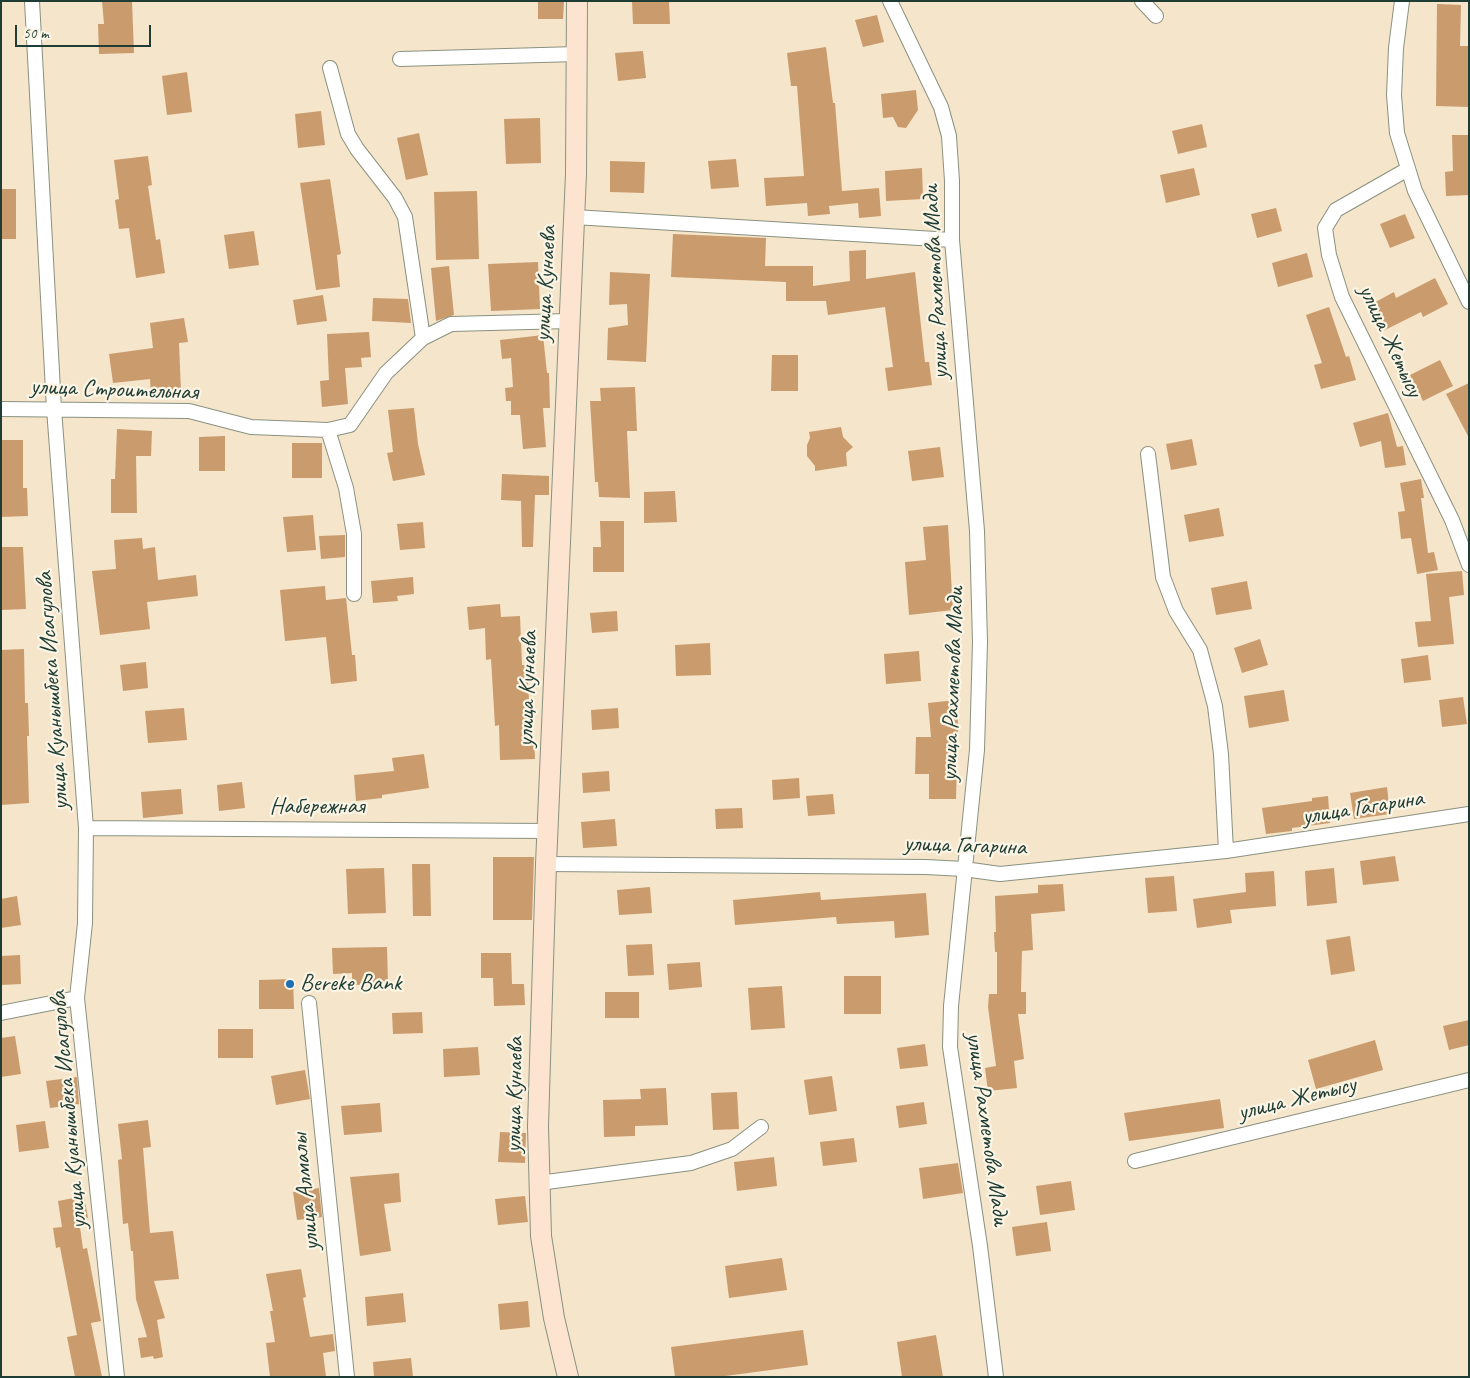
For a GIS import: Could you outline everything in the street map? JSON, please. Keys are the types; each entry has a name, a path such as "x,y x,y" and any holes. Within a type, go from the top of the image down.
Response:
{"main road":[{"name":"улица Кунаева","path":"568,1377 554,1318 541,1236 538,1126 546,864 576,174 577,1"}],"street":[{"name":"улица Куанышбека Исагулова","path":"32,1 54,409 86,828 85,923 77,998 117,1377"},
{"name":"улица Рахметова Мади","path":"890,1 941,108 949,136 952,181 952,240 978,531 980,642 977,750 951,1006 950,1047 980,1246 996,1377"},
{"path":"1142,1 1156,16"},
{"path":"1402,1 1396,48 1394,95 1397,133 1415,191 1469,302"},
{"path":"400,59 577,54"},
{"path":"330,68 348,134 357,149 395,198 405,217 423,338"},
{"name":"улица Жетысу","path":"1408,169 1336,210 1325,228 1329,256 1342,297 1452,520 1469,565"},
{"path":"574,217 952,240"},
{"name":"улица Строительная","path":"1,409 189,411 251,427 328,430 350,425 386,374 423,338 451,324 569,321"},
{"path":"328,430 346,488 354,534 354,594"},
{"path":"1148,454 1164,577 1176,611 1200,650 1215,706 1221,754 1226,851"},
{"name":"улица Гагарина","path":"546,864 926,867 964,869 1000,874 1226,851 1469,814"},
{"name":"Набережная","path":"86,828 548,831"},
{"path":"1,1013 77,998"},
{"name":"улица Алмалы","path":"309,1003 347,1377"},
{"name":"улица Жетысу","path":"1135,1161 1469,1080"},
{"path":"539,1183 691,1163 732,1150 761,1127"}],"building":[{"path":"102,1 132,1 134,53 99,54 98,24 104,24"},
{"path":"538,1 564,1 563,19 538,19"},
{"path":"632,1 669,1 670,24 633,24"},
{"path":"1437,4 1461,5 1460,46 1469,46 1469,107 1436,106"},
{"path":"877,15 884,42 863,47 855,20"},
{"path":"826,47 833,103 835,103 842,191 879,188 881,216 859,218 858,203 829,206 830,214 808,216 807,203 766,206 764,178 804,176 797,86 791,86 787,53"},
{"path":"643,51 646,78 618,81 615,53"},
{"path":"187,72 192,112 167,115 162,76"},
{"path":"916,90 918,110 906,128 898,127 893,117 883,118 881,94"},
{"path":"321,111 325,145 298,148 295,114"},
{"path":"540,118 541,163 506,164 504,119"},
{"path":"1202,124 1207,147 1178,154 1172,131"},
{"path":"419,133 428,175 406,180 397,138"},
{"path":"1452,135 1469,135 1469,195 1446,196 1445,172 1453,171"},
{"path":"148,156 152,185 148,186 156,240 160,239 165,273 136,278 129,228 119,229 115,200 119,199 114,160"},
{"path":"736,159 739,187 711,189 708,161"},
{"path":"610,161 645,162 644,193 610,192"},
{"path":"922,168 923,199 886,201 885,171"},
{"path":"1194,168 1200,195 1166,203 1160,175"},
{"path":"330,179 341,254 337,255 340,287 316,290 300,183"},
{"path":"1,189 16,189 16,239 1,239"},
{"path":"477,191 479,259 436,260 434,192"},
{"path":"1276,208 1282,231 1257,238 1251,214"},
{"path":"1405,214 1415,238 1390,248 1380,224"},
{"path":"254,231 259,265 229,269 224,235"},
{"path":"673,234 766,238 765,266 813,266 813,286 850,281 849,251 866,250 866,279 915,272 925,362 929,362 932,385 888,391 885,368 893,367 885,307 828,315 826,301 786,301 786,282 671,277"},
{"path":"1307,253 1313,277 1278,287 1272,263"},
{"path":"538,262 540,309 491,311 488,264"},
{"path":"449,266 454,315 436,321 431,268"},
{"path":"610,272 650,274 646,362 607,360 608,328 628,325 627,304 609,305"},
{"path":"1435,278 1448,304 1423,317 1421,312 1383,331 1370,305 1394,292 1396,298"},
{"path":"323,295 327,321 297,325 293,300"},
{"path":"373,298 408,299 411,323 372,321"},
{"path":"1329,307 1346,357 1349,356 1356,380 1321,389 1314,365 1322,363 1306,315"},
{"path":"184,318 188,342 179,343 181,392 151,394 150,379 113,383 109,354 153,348 150,323"},
{"path":"369,332 371,357 361,358 362,367 345,368 348,404 322,407 320,381 329,380 327,334"},
{"path":"543,335 547,373 549,373 550,408 543,408 546,447 523,449 520,415 511,415 511,401 506,401 505,388 513,387 511,358 502,359 500,340"},
{"path":"772,355 798,355 798,391 771,391"},
{"path":"1440,360 1453,386 1423,401 1410,375"},
{"path":"1469,383 1469,438 1446,394"},
{"path":"635,387 637,431 627,431 630,498 599,497 598,482 595,482 590,401 601,401 600,388"},
{"path":"414,408 418,444 425,475 393,481 387,453 393,452 388,410"},
{"path":"1388,413 1397,447 1403,446 1406,465 1385,468 1381,441 1360,447 1353,423"},
{"path":"841,427 843,437 853,447 846,453 847,466 815,471 815,466 807,456 809,432"},
{"path":"117,429 152,431 151,456 136,456 137,513 111,513 111,479 115,479"},
{"path":"225,436 225,471 199,471 199,437"},
{"path":"1192,439 1197,465 1171,470 1166,444"},
{"path":"1,440 23,440 23,488 27,488 28,516 1,517"},
{"path":"292,443 322,443 322,478 292,478"},
{"path":"940,447 944,477 912,481 908,451"},
{"path":"502,474 549,476 549,495 535,495 533,547 522,547 521,501 501,500"},
{"path":"1421,479 1424,498 1421,498 1428,553 1434,552 1438,570 1417,574 1411,538 1401,539 1398,512 1405,511 1400,483"},
{"path":"675,491 677,522 644,523 644,492"},
{"path":"1219,508 1224,536 1189,542 1184,515"},
{"path":"313,515 316,550 287,552 283,517"},
{"path":"600,521 624,521 624,572 593,572 593,547 601,547"},
{"path":"423,522 425,548 400,550 397,524"},
{"path":"948,525 953,610 909,615 905,562 926,560 923,527"},
{"path":"345,535 345,557 321,559 319,536"},
{"path":"142,538 143,549 155,547 158,580 196,575 198,596 147,602 150,629 100,635 92,571 116,569 114,540"},
{"path":"1,547 23,547 26,609 1,610"},
{"path":"1462,571 1464,595 1449,597 1454,644 1418,647 1415,622 1431,621 1426,574"},
{"path":"413,577 414,594 397,596 398,601 373,603 371,581"},
{"path":"1247,581 1252,609 1216,615 1211,588"},
{"path":"325,586 326,600 346,598 352,655 355,655 357,681 331,684 326,637 285,641 280,590"},
{"path":"500,604 501,617 520,616 522,665 527,665 531,736 534,736 535,759 500,760 499,725 495,726 491,659 486,660 485,628 469,630 467,607"},
{"path":"617,611 618,631 592,633 590,613"},
{"path":"1260,639 1268,665 1242,673 1234,648"},
{"path":"710,643 711,675 676,676 675,645"},
{"path":"24,649 25,703 28,703 29,803 1,805 1,650"},
{"path":"919,651 921,681 886,684 884,654"},
{"path":"1428,655 1431,680 1404,683 1401,659"},
{"path":"146,662 148,688 123,691 120,665"},
{"path":"1284,690 1289,721 1249,728 1244,696"},
{"path":"1463,697 1467,724 1442,727 1439,700"},
{"path":"956,700 958,724 956,799 929,799 929,774 915,774 916,737 931,737 928,703"},
{"path":"184,708 187,740 148,743 145,711"},
{"path":"618,708 619,728 592,730 591,710"},
{"path":"424,754 429,788 382,795 382,798 356,801 354,775 394,771 392,758"},
{"path":"609,771 610,791 583,793 582,773"},
{"path":"799,778 800,798 773,800 772,780"},
{"path":"242,782 245,808 219,811 217,785"},
{"path":"1387,787 1390,814 1354,819 1350,793"},
{"path":"181,789 183,814 143,818 141,792"},
{"path":"833,794 835,814 808,816 806,796"},
{"path":"1328,796 1330,823 1292,828 1292,831 1266,834 1262,808 1312,801 1312,798"},
{"path":"742,808 743,828 716,829 715,809"},
{"path":"615,819 617,846 583,848 581,822"},
{"path":"1395,856 1399,881 1363,885 1360,861"},
{"path":"493,857 534,857 532,920 493,920"},
{"path":"412,864 430,864 431,916 413,916"},
{"path":"384,868 386,913 348,914 346,869"},
{"path":"1334,868 1337,903 1307,906 1305,871"},
{"path":"1274,871 1276,906 1230,910 1232,923 1197,928 1193,899 1246,892 1245,873"},
{"path":"1174,876 1177,911 1148,913 1145,878"},
{"path":"1063,884 1065,911 1031,914 1033,950 1022,951 1021,992 1026,992 1026,1014 1018,1014 1024,1059 1014,1061 1017,1088 988,1091 985,1068 996,1066 988,1007 989,994 997,994 997,952 995,952 994,932 996,932 995,896 1038,893 1038,885"},
{"path":"650,887 652,913 619,915 617,890"},
{"path":"820,892 821,900 926,893 929,935 895,938 894,921 837,924 836,917 735,925 733,900"},
{"path":"17,896 21,925 1,928 1,899"},
{"path":"1350,936 1355,971 1331,975 1326,940"},
{"path":"652,944 654,975 628,976 626,945"},
{"path":"387,947 388,984 352,985 352,973 333,974 332,948"},
{"path":"481,953 511,953 512,984 524,984 525,1005 494,1006 493,978 481,978"},
{"path":"20,955 21,984 1,985 1,956"},
{"path":"700,962 702,987 669,990 667,964"},
{"path":"844,976 881,976 881,1014 844,1014"},
{"path":"293,979 294,1009 259,1009 259,980"},
{"path":"782,986 785,1028 751,1030 748,988"},
{"path":"605,992 639,992 639,1018 605,1018"},
{"path":"422,1012 423,1033 393,1034 392,1013"},
{"path":"1469,1020 1469,1045 1449,1050 1443,1026"},
{"path":"218,1029 253,1029 253,1058 218,1058"},
{"path":"15,1036 21,1074 1,1077 1,1038"},
{"path":"1375,1040 1383,1070 1316,1089 1308,1060"},
{"path":"925,1044 928,1066 900,1069 897,1048"},
{"path":"478,1047 480,1075 444,1077 443,1049"},
{"path":"305,1070 310,1099 276,1105 271,1076"},
{"path":"832,1076 837,1111 809,1115 804,1080"},
{"path":"77,1077 79,1104 50,1108 46,1081"},
{"path":"666,1088 668,1125 635,1126 635,1136 604,1137 603,1100 641,1099 640,1089"},
{"path":"737,1092 739,1129 713,1130 711,1093"},
{"path":"1220,1099 1224,1128 1129,1141 1124,1113"},
{"path":"924,1102 927,1124 899,1128 896,1106"},
{"path":"380,1103 382,1132 344,1135 341,1106"},
{"path":"148,1120 151,1147 143,1148 150,1233 173,1231 179,1279 154,1281 165,1318 157,1320 163,1357 154,1359 153,1356 141,1358 138,1338 147,1337 136,1299 133,1251 131,1251 128,1223 123,1224 118,1160 122,1159 118,1124"},
{"path":"45,1121 49,1148 19,1152 16,1125"},
{"path":"500,1132 526,1133 525,1163 498,1162"},
{"path":"854,1138 857,1162 823,1166 820,1142"},
{"path":"774,1157 777,1186 737,1191 734,1162"},
{"path":"958,1163 963,1193 923,1199 919,1168"},
{"path":"399,1173 401,1202 384,1204 391,1251 360,1256 350,1177"},
{"path":"1071,1181 1075,1210 1040,1215 1036,1186"},
{"path":"319,1188 322,1217 297,1220 293,1192"},
{"path":"84,1196 88,1218 79,1220 83,1249 87,1248 101,1321 91,1323 102,1377 75,1377 67,1337 77,1335 60,1247 56,1248 53,1228 62,1227 58,1201"},
{"path":"525,1196 528,1222 498,1225 495,1199"},
{"path":"1047,1222 1051,1251 1016,1256 1012,1227"},
{"path":"782,1258 787,1290 729,1298 725,1266"},
{"path":"301,1269 306,1297 303,1298 310,1337 333,1334 335,1351 323,1353 326,1377 270,1377 266,1343 275,1342 270,1311 273,1311 266,1274"},
{"path":"403,1293 406,1322 367,1326 365,1297"},
{"path":"528,1301 530,1327 500,1330 498,1304"},
{"path":"803,1330 808,1365 718,1377 675,1377 671,1347"},
{"path":"936,1335 943,1377 902,1377 897,1342"},
{"path":"411,1358 413,1377 374,1377 373,1362"}],"place":[{"name":"Bereke Bank","path":"290,984"}]}
